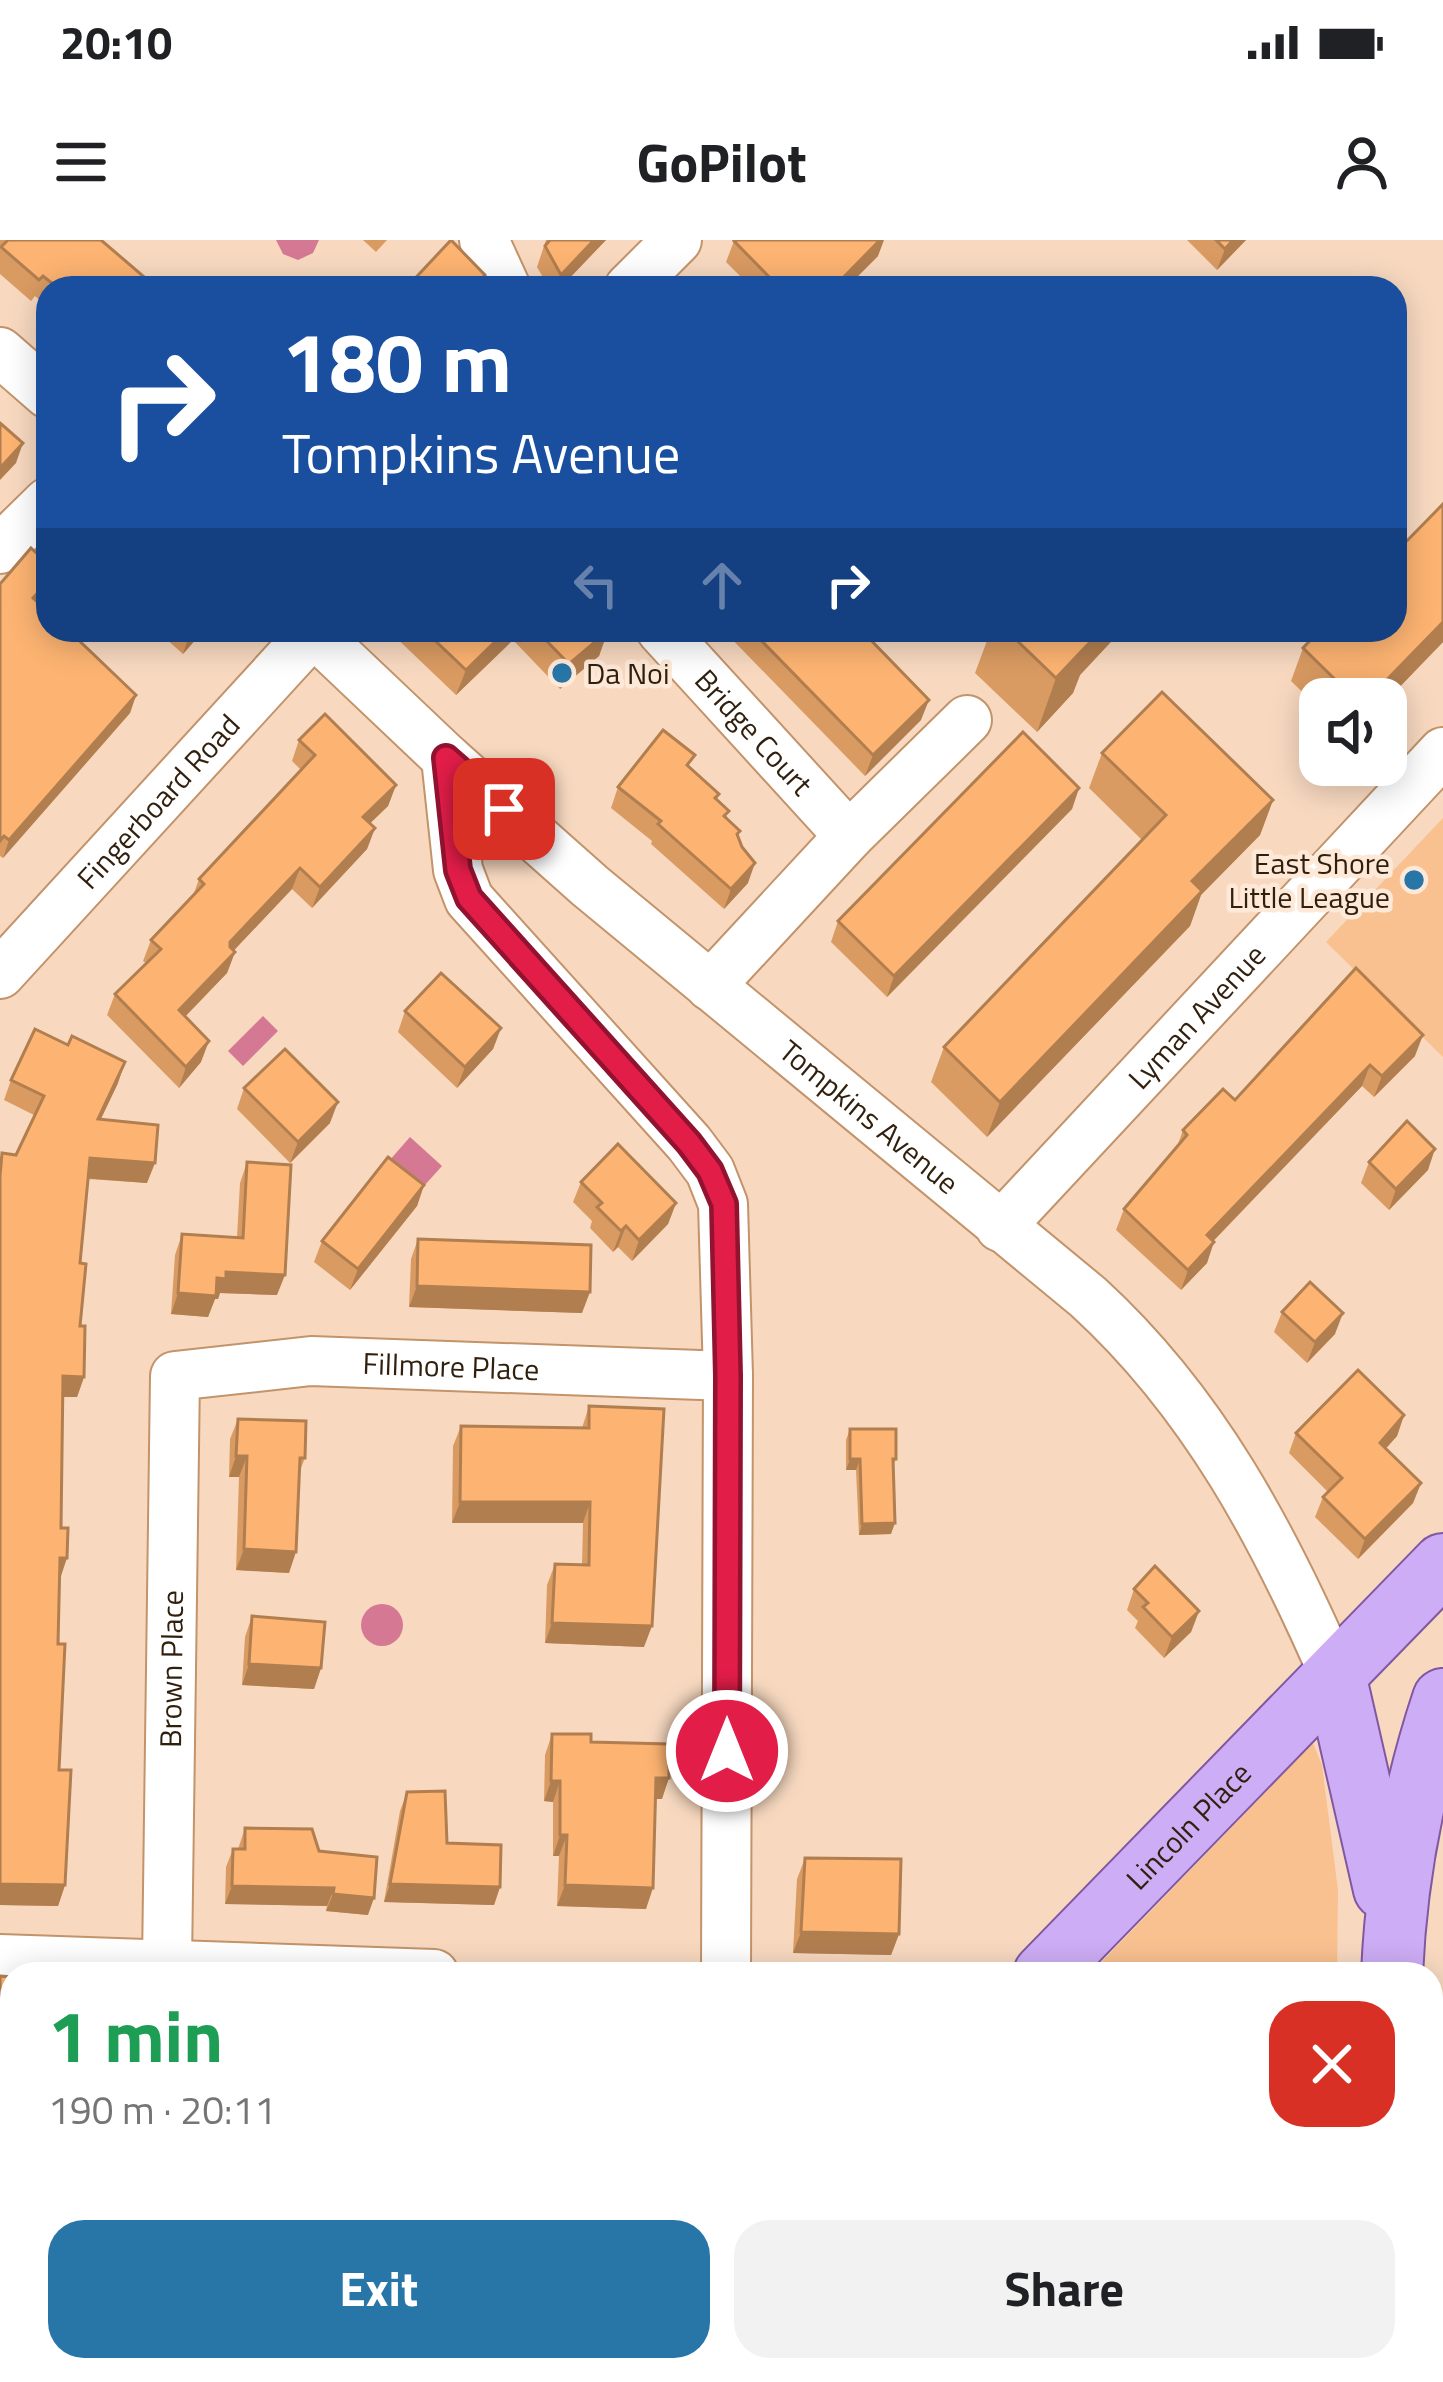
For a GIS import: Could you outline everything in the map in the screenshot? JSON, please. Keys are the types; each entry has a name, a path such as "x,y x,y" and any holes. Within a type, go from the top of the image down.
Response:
{"main road":[{"name":"Lincoln Place","path":"1055,1962 1443,1564"},
{"path":"1336,1679 1354,1744 1393,1955"},
{"path":"1393,1955 1406,1835 1443,1699"}],"street":[{"path":"484,240 500,276"},
{"path":"641,276 677,240"},
{"path":"0,352 36,384"},
{"path":"0,549 36,514"},
{"name":"Fingerboard Road","path":"0,974 303,642"},
{"name":"Tompkins Avenue","path":"325,642 446,758 710,986 892,1138 1016,1231 1113,1320 1188,1404 1251,1507 1336,1679"},
{"name":"Bridge Court","path":"672,642 848,836"},
{"path":"710,986 848,836 967,720"},
{"name":"Lyman Avenue","path":"1016,1231 1443,752"},
{"path":"446,758 458,870 469,898 710,1171 724,1204 726,1962"},
{"name":"Fillmore Place","path":"175,1376 311,1361 728,1376"},
{"name":"Brown Place","path":"167,1962 175,1376"},
{"path":"0,1959 125,1962"}],"shaded area":[{"path":"276,240 319,240 313,253 298,260 283,254"},
{"name":"East Shore Little League","path":"1443,818 1443,1057 1326,942"},
{"path":"263,1016 278,1031 243,1066 228,1051"},
{"path":"410,1137 442,1166 424,1186 389,1161"},
{"path":"382,1604 397,1610 403,1625 397,1640 382,1646 367,1640 361,1625 367,1610"},
{"path":"1313,1743 1322,1765 1338,1890 1337,1962 1102,1962"}],"building":[{"path":"8,240 101,240 143,276 36,277 1,247"},
{"path":"451,240 485,275 484,276 417,276"},
{"path":"550,240 594,240 561,275 545,246"},
{"path":"880,240 845,276 768,276 734,241"},
{"path":"0,423 23,443 0,468"},
{"path":"1443,504 1443,622 1388,678 1334,678 1303,648 1309,642 1407,642 1407,541"},
{"path":"31,548 36,553 36,642 81,642 136,695 9,840 4,836 0,841 0,584"},
{"path":"437,642 495,642 466,670"},
{"path":"548,642 595,642 569,664"},
{"path":"763,642 873,642 929,700 873,755"},
{"path":"1018,642 1090,642 1056,678"},
{"path":"1162,692 1273,800 1192,881 1202,891 1000,1102 944,1047 1166,815 1102,753"},
{"path":"325,714 396,785 363,817 375,828 320,887 300,868 230,942 235,952 179,1010 209,1041 186,1067 115,994 161,949 151,940 204,884 199,879 315,755 299,740"},
{"path":"663,730 695,755 687,765 719,794 715,798 729,811 724,816 740,831 742,847 755,863 731,889 618,787"},
{"path":"1023,732 1079,788 894,976 838,921"},
{"path":"1356,968 1423,1035 1382,1076 1370,1065 1207,1235 1214,1242 1188,1270 1124,1209 1187,1135 1183,1130 1223,1089 1235,1100"},
{"path":"441,973 501,1028 465,1067 405,1011"},
{"path":"35,1029 68,1045 72,1036 125,1062 98,1119 158,1125 155,1163 90,1158 80,1263 86,1264 80,1326 85,1326 84,1377 63,1376 61,1528 68,1528 67,1558 60,1558 58,1644 65,1644 59,1770 71,1770 65,1885 0,1884 0,1176 2,1153 16,1155 44,1096 11,1080"},
{"path":"285,1049 338,1102 298,1142 244,1088"},
{"path":"1407,1121 1435,1149 1396,1189 1369,1162"},
{"path":"618,1144 676,1203 639,1240 626,1226 621,1231 597,1207 602,1203 581,1182"},
{"path":"388,1157 424,1185 358,1269 322,1241"},
{"path":"247,1162 291,1165 285,1275 226,1272 226,1279 217,1278 216,1296 178,1293 182,1234 243,1238"},
{"path":"418,1239 591,1245 590,1292 417,1286"},
{"path":"1310,1282 1343,1313 1315,1342 1282,1312"},
{"path":"1358,1370 1404,1415 1380,1443 1421,1483 1365,1539 1323,1497 1342,1478 1296,1433"},
{"path":"589,1406 664,1409 652,1626 552,1623 555,1564 589,1565 590,1502 460,1502 461,1426 589,1428"},
{"path":"238,1419 306,1421 296,1552 244,1549 247,1456 236,1456"},
{"path":"850,1429 896,1429 895,1523 862,1524 860,1459 850,1459"},
{"path":"1155,1566 1199,1611 1172,1637 1143,1607 1148,1603 1134,1589"},
{"path":"252,1616 325,1622 321,1668 249,1664"},
{"path":"552,1734 591,1734 591,1742 669,1744 669,1778 656,1778 653,1888 565,1885 567,1835 560,1835 560,1781 551,1781"},
{"path":"445,1791 447,1843 501,1845 500,1887 390,1884 407,1792"},
{"path":"245,1828 312,1829 319,1851 377,1857 374,1898 333,1894 334,1888 232,1886 233,1849 245,1849"},
{"path":"805,1858 901,1859 899,1934 801,1932"}],"place":[{"name":"Da Noi","path":"562,673"},
{"name":"East Shore Little League","path":"1414,880"}],"route":[{"path":"504,809 446,758 458,870 469,898 689,1143 710,1171 724,1204 727,1751"}]}
